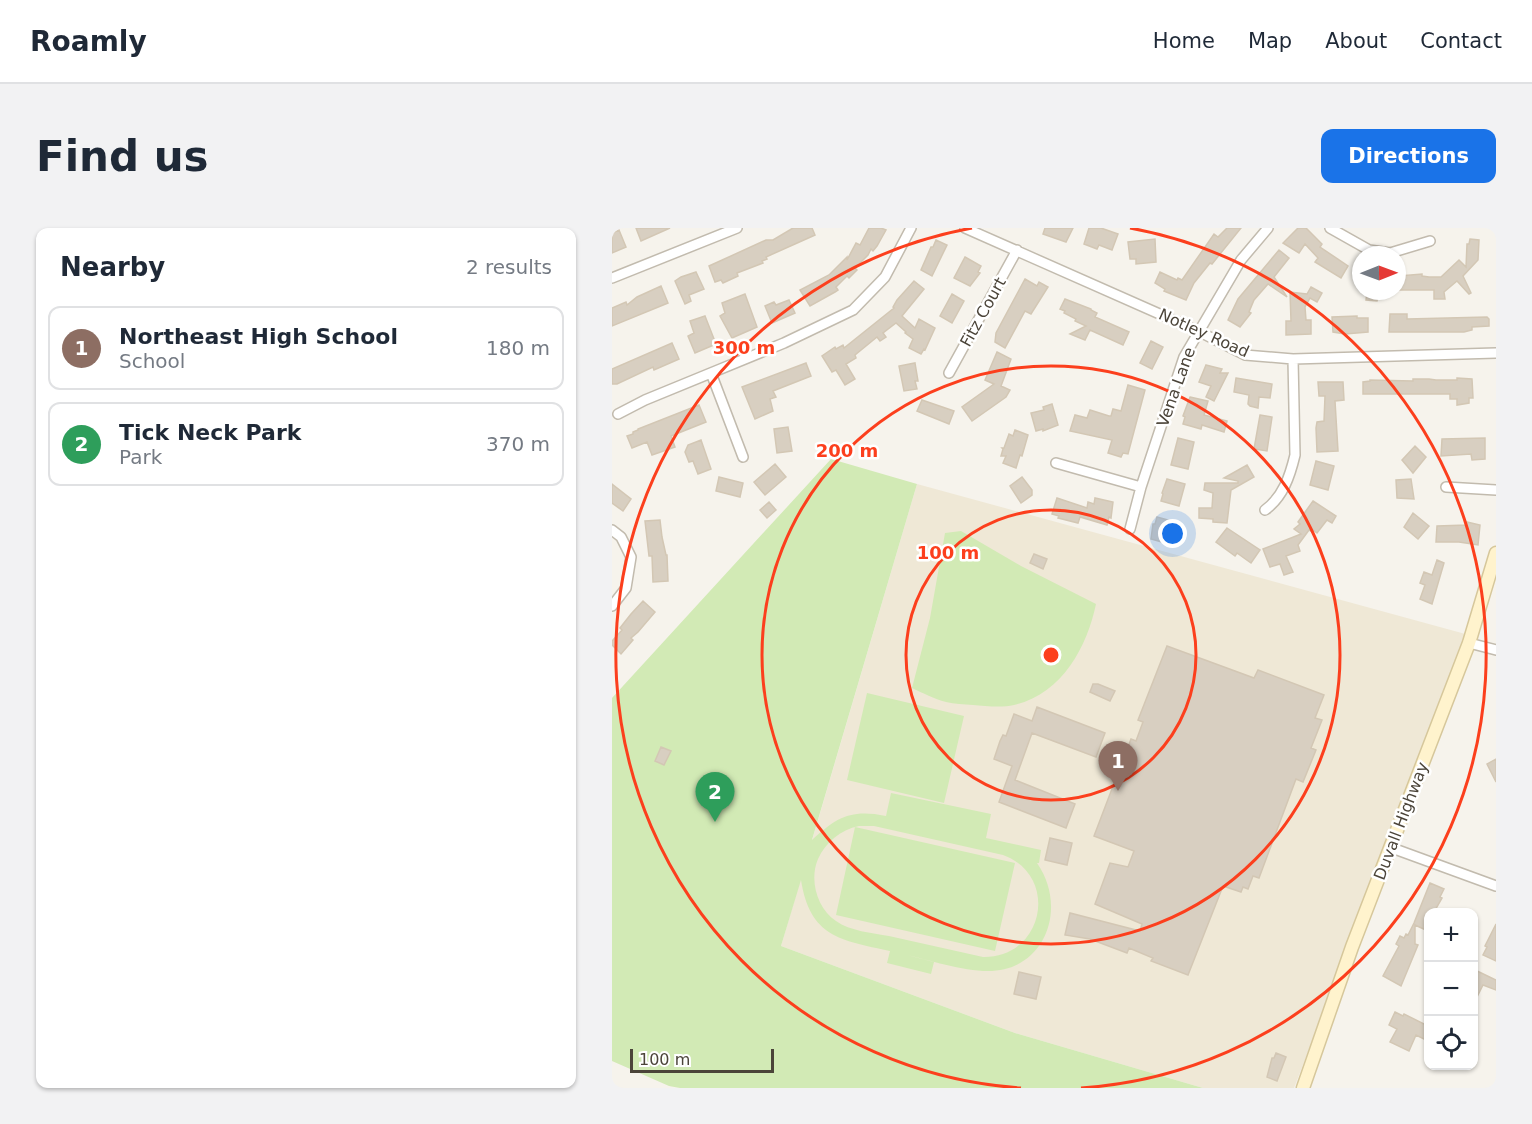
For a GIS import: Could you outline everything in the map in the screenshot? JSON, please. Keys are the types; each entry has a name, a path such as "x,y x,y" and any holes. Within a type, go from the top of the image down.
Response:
{"street":[{"path":"612,278 737,228"},
{"path":"618,414 784,343 853,310 885,277 911,228"},
{"name":"Notley Road","path":"965,228 1198,331 1245,355 1293,359 1496,353"},
{"name":"Vena Lane","path":"1130,529 1141,487 1184,357 1241,260 1269,228"},
{"path":"1330,228 1369,250 1390,253 1430,241"},
{"name":"Fitz Court","path":"949,373 1017,250"},
{"path":"1265,510 1282,492 1295,455 1293,359"},
{"path":"711,373 743,457"},
{"path":"1056,463 1141,487"},
{"path":"1446,487 1496,490"},
{"path":"612,530 621,537 631,557 626,588 612,606"},
{"name":"Duvall Highway","path":"1303,1088 1352,947 1469,644 1496,553"},
{"path":"1469,644 1496,650"},
{"path":"1392,848 1496,886"}],"shaded area":[{"path":"917,484 1469,635 1294,1088 1203,1088 1015,1033 781,946"}],"green space":[{"path":"831,459 917,484 812,840 837,820 854,814 886,816 891,793 991,814 986,838 1041,850 1039,863 1037,863 1046,880 1051,898 1046,934 1037,948 1024,960 1008,968 988,971 946,965 903,954 934,962 931,974 887,963 890,951 842,939 830,933 812,914 805,899 801,880 781,946 1015,1033 1203,1088 680,1088 669,1086 612,1061 612,698","holes":["859,826 874,826 1003,855 1021,865 1032,880 1038,897 1037,914 1031,931 1020,944 1004,954 983,957 861,931 836,921 824,909 816,893 814,876 818,859 829,842 840,834"]},
{"path":"961,531 1021,566 1096,604 1086,636 1070,667 1046,691 1031,699 1004,706 956,704 912,688 930,618 945,533"},
{"path":"867,693 964,716 944,803 847,780"},
{"path":"855,827 1015,863 995,951 836,915"}],"building":[{"path":"636,228 670,228 641,241"},
{"path":"793,228 812,228 815,235 766,257 763,263 737,273 738,276 723,283 721,280 715,282 709,266 766,240 773,240"},
{"path":"869,228 886,230 877,246 873,251 871,249 849,278 847,276 836,287 838,290 810,306 800,290 829,275 847,257 847,260 856,243 860,245"},
{"path":"1045,228 1073,228 1066,242 1043,234"},
{"path":"1089,228 1101,228 1118,234 1112,250 1099,245 1097,249 1084,244"},
{"path":"1227,228 1241,228 1194,283 1186,300 1164,291 1165,289 1155,283 1160,272 1182,280 1214,234 1218,237"},
{"path":"1298,228 1306,228 1322,244 1320,247 1348,266 1341,278 1315,262 1318,258 1305,244 1299,253 1283,243"},
{"path":"619,230 626,247 612,253 612,233"},
{"path":"1155,239 1156,262 1136,264 1136,259 1130,259 1128,242"},
{"path":"1470,239 1479,240 1478,260 1463,276 1471,293 1469,294 1457,281 1444,292 1445,299 1434,299 1434,290 1406,290 1406,275 1422,274 1422,276 1441,277 1459,260 1466,267 1467,244"},
{"path":"936,240 947,245 932,276 921,270"},
{"path":"1279,250 1289,258 1274,277 1287,297 1268,284 1254,300 1249,312 1251,313 1240,327 1228,320 1238,299"},
{"path":"965,257 981,266 978,272 980,273 970,286 954,278"},
{"path":"696,272 704,289 689,295 691,301 685,304 675,281"},
{"path":"1025,279 1037,286 1039,282 1048,287 1031,314 1025,311 1005,348 995,342 996,333"},
{"path":"914,281 924,289 902,316 915,328 919,319 935,328 925,350 921,354 909,348 913,339 896,323 883,333 886,337 880,341 877,337 855,355 856,358 846,364 855,379 845,385 836,370 832,372 822,356 835,347 836,349 843,345 844,348 894,308 897,300"},
{"path":"661,286 668,303 612,326 612,308 626,302 627,305 637,297"},
{"path":"1311,287 1322,293 1317,302 1310,298 1305,307 1306,320 1311,320 1311,334 1286,335 1286,321 1291,321 1290,292 1307,294"},
{"path":"745,294 757,327 732,338 720,316 725,313 722,303"},
{"path":"952,294 964,301 952,323 940,316"},
{"path":"1065,299 1091,309 1097,313 1095,317 1129,332 1123,345 1090,330 1085,340 1070,334 1086,326 1075,321 1076,319 1060,309"},
{"path":"789,300 795,313 772,323 765,306"},
{"path":"1390,314 1407,314 1407,319 1487,317 1489,326 1472,327 1472,330 1464,332 1389,332"},
{"path":"705,316 716,344 695,353 688,336 694,333 690,321"},
{"path":"1357,316 1357,318 1368,318 1368,332 1345,334 1333,332 1332,317"},
{"path":"1151,341 1163,347 1152,369 1140,363"},
{"path":"672,343 679,359 612,384 612,369"},
{"path":"997,352 1011,359 1001,386 1010,390 1006,397 972,421 962,407 994,384 985,380"},
{"path":"806,363 811,376 773,391 776,397 770,399 773,411 755,419 742,387"},
{"path":"915,363 917,389 904,391 899,366"},
{"path":"1206,365 1222,369 1220,373 1228,373 1214,401 1206,397 1211,386 1199,382"},
{"path":"1236,378 1272,384 1270,398 1259,397 1258,408 1250,406 1248,404 1249,395 1234,392"},
{"path":"1457,378 1472,379 1473,398 1469,398 1469,403 1457,405 1457,399 1450,399 1450,394 1363,394 1363,382 1370,380 1457,380"},
{"path":"1318,382 1343,382 1344,400 1335,401 1338,451 1317,452 1316,428 1317,422 1324,421 1325,396 1319,396"},
{"path":"1128,385 1145,390 1128,454 1123,453 1121,457 1108,453 1112,440 1070,431 1075,415 1087,418 1090,410 1111,416 1113,409 1121,411"},
{"path":"1190,397 1208,401 1204,415 1227,421 1224,432 1202,425 1201,429 1183,424 1185,417 1183,416"},
{"path":"922,400 954,411 949,424 917,411"},
{"path":"1052,404 1058,425 1043,431 1043,429 1036,431 1031,413 1044,410 1043,407"},
{"path":"699,405 706,422 671,436 675,447 652,455 647,442 632,448 627,436 633,432"},
{"path":"1260,415 1272,417 1267,451 1254,449"},
{"path":"788,427 792,451 777,453 774,429"},
{"path":"1015,430 1028,435 1016,468 1003,463 1006,456 1001,456 1009,434 1013,436"},
{"path":"1178,438 1194,442 1188,469 1171,465"},
{"path":"1485,438 1485,459 1472,460 1471,454 1441,456 1442,439"},
{"path":"701,440 711,469 698,474 693,461 689,462 685,452 688,445"},
{"path":"1415,446 1426,457 1413,473 1402,460"},
{"path":"1316,461 1334,466 1328,490 1310,485"},
{"path":"775,464 786,477 765,495 754,482"},
{"path":"1247,465 1254,477 1231,490 1227,523 1199,518 1199,508 1212,508 1213,493 1204,490 1205,483 1238,483 1238,481 1224,478"},
{"path":"719,477 743,483 740,497 716,491"},
{"path":"1022,477 1032,490 1032,495 1021,503 1010,486"},
{"path":"1167,479 1185,484 1179,506 1161,501"},
{"path":"1411,479 1414,499 1397,498 1396,480"},
{"path":"612,484 631,499 623,511 612,503"},
{"path":"1057,498 1087,508 1088,502 1094,504 1095,498 1113,502 1111,518 1109,517 1107,525 1080,517 1078,523 1058,518 1059,516 1052,514"},
{"path":"1313,501 1336,516 1332,523 1327,520 1317,533 1309,530 1298,545 1300,551 1286,556 1293,572 1284,575 1280,564 1270,567 1263,549 1301,534 1294,529 1300,524 1298,522"},
{"path":"769,502 776,510 767,518 760,510"},
{"path":"1413,513 1429,526 1418,539 1404,527"},
{"path":"1157,517 1175,522 1169,544 1151,539 1153,524"},
{"path":"660,520 667,555 668,581 653,582 652,556 649,556 645,521"},
{"path":"1467,522 1480,525 1478,545 1436,542 1437,526 1467,525"},
{"path":"1227,528 1260,550 1251,563 1237,553 1235,556 1216,542"},
{"path":"1034,554 1047,559 1043,569 1030,563"},
{"path":"1437,560 1444,563 1432,604 1420,599 1425,585 1420,583 1424,572 1432,575"},
{"path":"643,601 655,612 631,638 633,640 621,654 612,645 612,641"},
{"path":"1167,646 1254,678 1258,670 1324,695 1315,718 1322,720 1311,748 1316,750 1303,782 1296,779 1259,878 1253,876 1248,889 1243,887 1241,892 1223,886 1188,975 1151,961 1153,958 1129,948 1127,953 1090,939 1065,935 1070,913 1140,931 1142,924 1095,904 1110,863 1128,867 1134,851 1094,836 1131,739 1136,741 1143,722 1138,720"},
{"path":"1093,684 1115,691 1110,701 1090,692"},
{"path":"1037,707 1105,733 1096,757 1032,733 1015,780 1075,804 1066,828 999,802 1012,766 994,759 1000,741 1003,735 1006,736 1014,714 1032,721"},
{"path":"661,747 671,751 664,765 655,761"},
{"path":"1496,759 1496,782 1487,764"},
{"path":"1050,838 1072,843 1067,865 1045,860"},
{"path":"1430,883 1444,889 1436,908 1424,908 1424,929 1415,925 1415,944 1418,945 1401,986 1383,976 1399,946 1396,944 1400,936 1404,938 1406,934 1408,935"},
{"path":"1496,924 1496,961 1483,955"},
{"path":"1478,971 1496,980 1496,990 1483,985 1478,995"},
{"path":"1019,972 1041,977 1036,999 1014,994"},
{"path":"1395,1012 1403,1016 1404,1014 1424,1024 1424,1039 1416,1035 1409,1051 1390,1042 1397,1029 1389,1025"},
{"path":"1276,1053 1286,1057 1277,1081 1267,1077 1272,1058"}],"place":[{"name":"Northeast High School","path":"1118,791"},
{"name":"Tick Neck Park","path":"715,822"}]}
